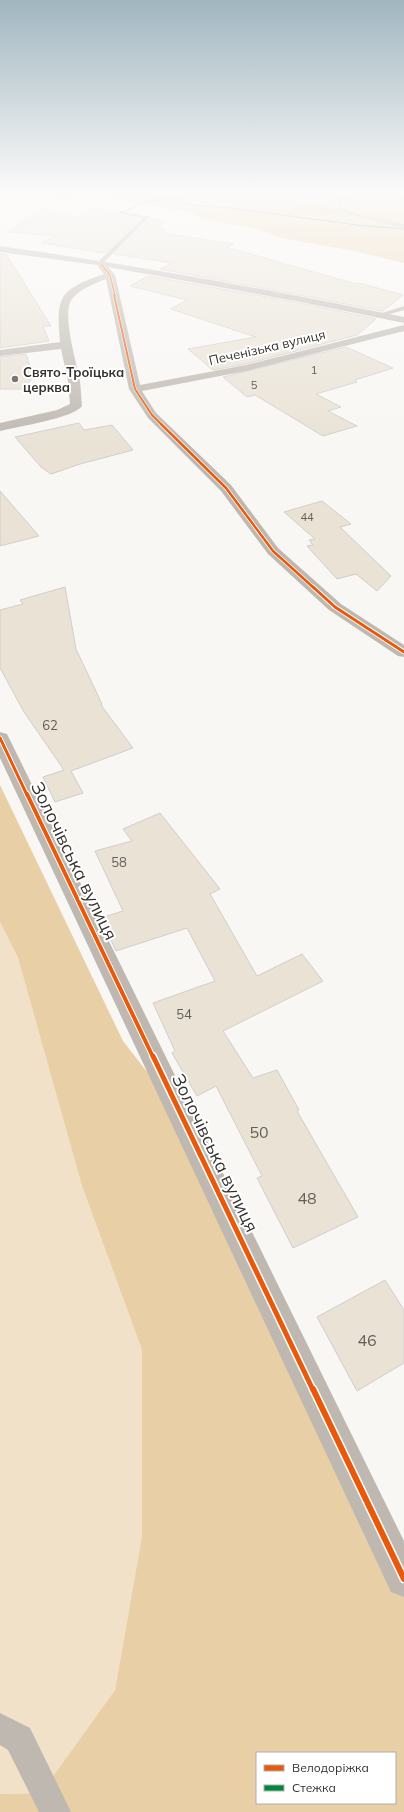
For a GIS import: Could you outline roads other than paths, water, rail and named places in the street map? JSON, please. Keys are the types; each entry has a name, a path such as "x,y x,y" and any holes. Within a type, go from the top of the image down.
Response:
{"street":[{"path":"0,427 61,413 76,406 74,380 66,345 63,314 66,299 82,285 100,279"},
{"path":"111,279 135,389 152,415 226,488 273,551 335,607 404,652"},
{"path":"186,279 383,314 404,320"},
{"name":"Печенізька вулиця","path":"135,389 246,368 404,328"},
{"path":"0,353 66,345"},
{"name":"Золочівська вулиця","path":"0,738 404,1579"}],"lane":[{"path":"383,314 404,308"},
{"path":"0,1728 19,1739 55,1812"}],"place":[{"name":"Свято-Троїцька церква","path":"15,379"}]}
